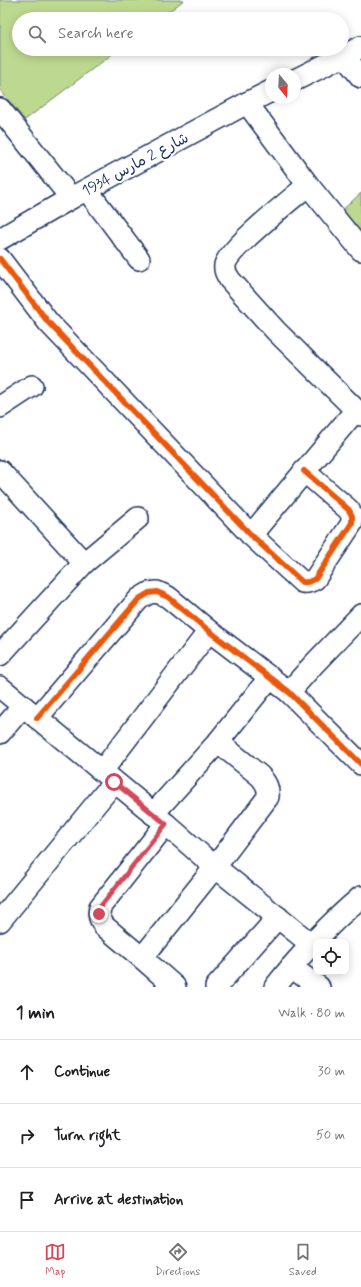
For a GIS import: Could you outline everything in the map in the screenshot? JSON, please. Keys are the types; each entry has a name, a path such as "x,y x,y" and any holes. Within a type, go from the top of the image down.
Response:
{"street":[{"path":"352,52 361,77"},
{"path":"301,77 344,56"},
{"name":"شارع 2 مارس 1934","path":"0,239 79,194 265,95"},
{"path":"247,103 308,185 361,250"},
{"path":"0,109 139,259"},
{"path":"251,535 304,472 358,413 276,331 230,280 225,272 225,264 230,256 260,226 308,185"},
{"path":"0,260 48,322 251,535 302,582 306,583 315,579 352,523 352,516 349,510 304,472"},
{"path":"0,407 32,386"},
{"path":"0,471 84,563"},
{"path":"0,654 84,563 138,518"},
{"path":"0,733 30,712 139,599 149,593 157,592 168,597 209,632 289,692 361,764"},
{"path":"289,692 361,615"},
{"path":"1,917 108,777 209,632"},
{"path":"175,987 104,926 100,920 100,907 159,819 270,677"},
{"path":"0,686 214,867 311,944"},
{"path":"142,958 268,797 269,790 266,783 260,776 218,742"},
{"path":"275,987 311,944 361,897"},
{"path":"216,987 278,917"},
{"path":"291,967 319,987"}],"green space":[{"path":"0,0 184,0 168,12 12,12 12,56 110,56 25,120 0,90"},
{"path":"361,193 361,239 338,214"}],"cycle path":[{"path":"0,259 48,322 251,535 302,582 310,582 315,579 352,523 352,516 349,510 304,471"},
{"path":"37,718 139,599 149,593 157,592 168,597 209,631 289,692 361,764"}],"route":[{"path":"99,914 100,907 166,824 114,782"}]}
